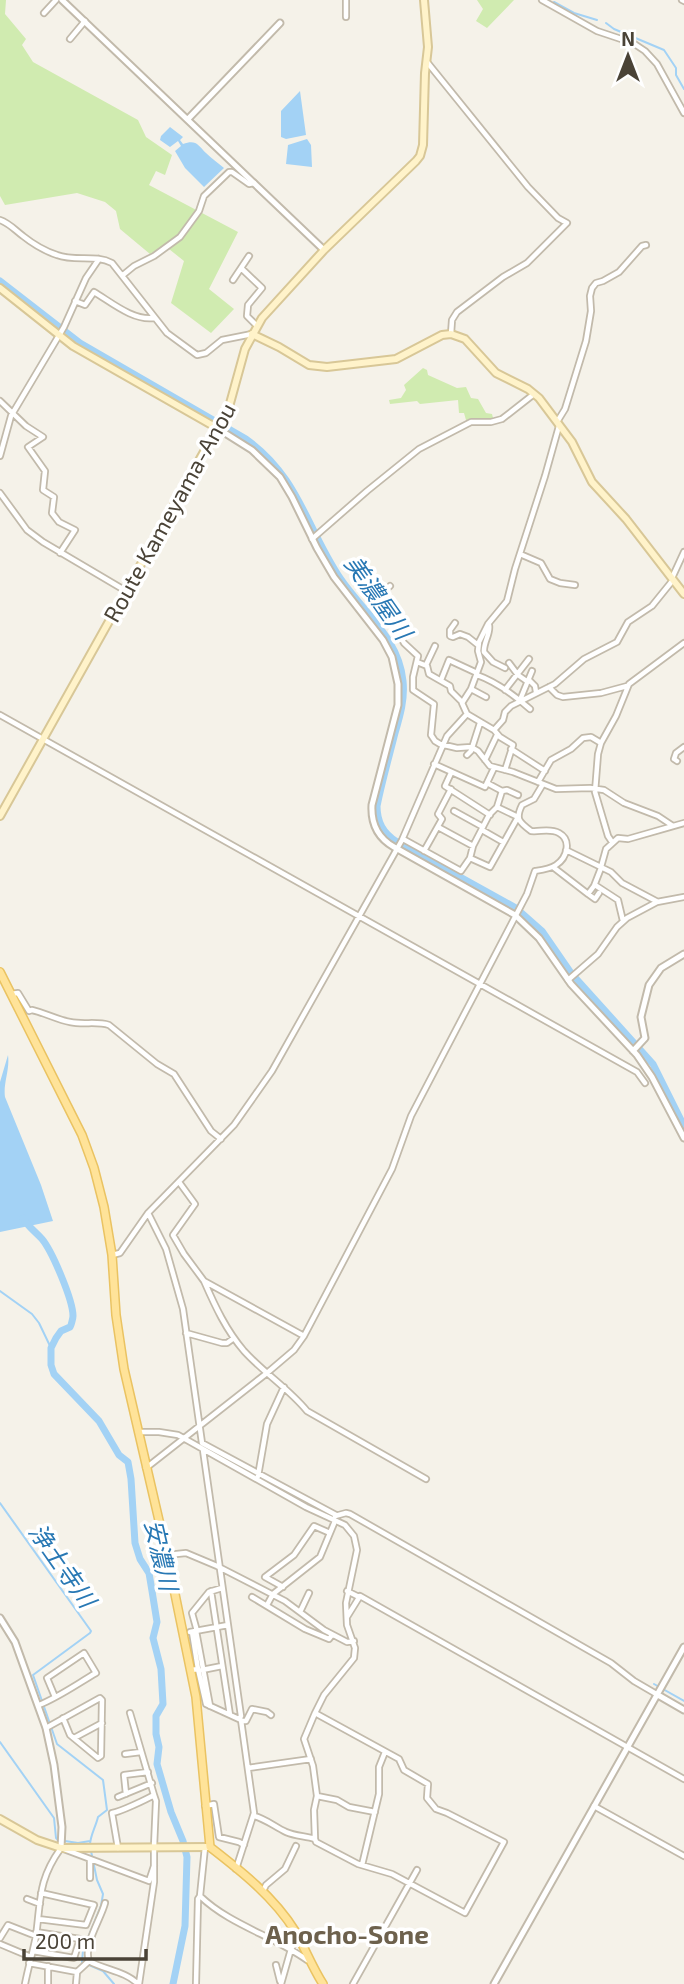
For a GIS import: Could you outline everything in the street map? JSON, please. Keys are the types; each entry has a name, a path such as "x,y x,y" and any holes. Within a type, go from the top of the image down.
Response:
{"main road":[{"name":"Route Kameyama-Anou","path":"0,816 231,401 241,359 257,326 324,250 420,156 423,145 428,41 424,0"},
{"path":"0,288 87,354 217,427"},
{"path":"252,334 279,346 309,365 327,367 392,360 439,337 451,334 460,336 499,375 534,394 574,445 592,482 626,519 684,594"},
{"path":"0,972 82,1135 104,1207 124,1369 145,1468 197,1670 196,1697 205,1806 205,1847"},
{"path":"0,1819 37,1840 61,1848 205,1847 236,1869 280,1910 298,1936 323,1984"}],"street":[{"path":"44,13 56,0"},
{"path":"62,0 324,250"},
{"path":"346,0 346,16"},
{"path":"542,0 597,31 633,43 645,51 657,64 684,113"},
{"path":"70,38 85,21"},
{"path":"188,119 280,23"},
{"path":"427,62 528,187 558,218 567,223 527,263 503,277 457,312 452,320 451,334"},
{"path":"123,275 180,237 199,211 204,196 229,172 249,184 254,183"},
{"path":"0,220 54,254 73,259 99,258 112,263 171,337 197,355 222,340 252,334"},
{"path":"463,703 481,662 478,645 488,624 507,601 557,424 565,409 586,341 593,286 619,272 642,246 646,245"},
{"path":"233,279 248,256"},
{"path":"0,456 11,416 64,327 86,278 99,258"},
{"path":"241,268 262,288 247,308 247,316 257,326"},
{"path":"75,301 85,305 94,292 131,314 144,318 155,317"},
{"path":"315,537 419,449 471,422 502,419 534,394"},
{"path":"0,401 26,426 43,437 28,447 45,471 43,490 54,497 52,513 59,523 75,530 60,553"},
{"path":"217,427 271,466 292,497 340,586 383,640 396,667 398,705 372,811 380,835 398,848 516,914 539,938 570,979 635,1050 684,1138"},
{"path":"0,494 27,530 60,553 126,591"},
{"path":"485,760 505,712 520,700 559,681 580,661 617,642 628,622 652,606 672,579 684,552"},
{"path":"520,554 541,564 550,579 575,585"},
{"path":"390,586 377,597 377,602 404,643 418,656 413,690 434,704 431,735 435,741 457,748 471,747 494,768 560,790 604,790 624,803 658,816 673,826"},
{"path":"455,623 450,630 450,636 460,634 478,645"},
{"path":"488,624 490,630 483,645 484,652 493,662 507,666 535,686 536,692"},
{"path":"612,842 596,799 601,743 616,716 628,685 684,643"},
{"path":"426,665 435,646"},
{"path":"505,690 529,659"},
{"path":"440,681 449,660 489,679 530,709"},
{"path":"417,662 426,665 429,674 450,686 451,691 460,698 467,714 513,746 505,770"},
{"path":"520,700 532,671"},
{"path":"549,687 563,697 601,693 628,685"},
{"path":"471,689 486,697"},
{"path":"111,1255 120,1253 148,1213 239,1119 272,1071 398,848 449,733 467,714"},
{"path":"0,715 637,1072 645,1086 652,1077"},
{"path":"467,755 483,716"},
{"path":"470,858 490,867 522,805 534,799 551,760 571,750 583,738 591,737 601,743"},
{"path":"677,761 674,759 675,754 684,747"},
{"path":"511,750 545,771"},
{"path":"434,764 485,787 494,768"},
{"path":"470,780 474,771"},
{"path":"451,773 445,786 490,815"},
{"path":"488,783 502,791 507,790 518,795"},
{"path":"424,851 442,819 438,814 451,789"},
{"path":"402,839 461,871 490,815 497,807 502,791"},
{"path":"145,1468 267,1373 294,1350 304,1336 393,1169 411,1116 516,914 535,871 560,862 566,850 566,841 561,834 550,830 531,831 518,817 497,807"},
{"path":"454,811 503,842"},
{"path":"588,894 595,885 606,849 612,842 618,838 628,839 684,823"},
{"path":"438,827 473,846"},
{"path":"566,850 611,872 622,883 657,902"},
{"path":"552,867 595,899 599,893"},
{"path":"595,885 618,900 623,921"},
{"path":"570,979 598,954 623,921 657,902 684,897"},
{"path":"635,1050 643,1042 645,1034 642,1012 649,985 661,968 684,954"},
{"path":"11,994 18,993 30,1011 50,1014 67,1022 109,1025 176,1076 211,1130 221,1139"},
{"path":"179,1182 192,1196 195,1204 173,1235 204,1281 223,1322 243,1350 310,1414 426,1479"},
{"path":"148,1213 166,1249 176,1282 186,1334 248,1768 254,1815 236,1869"},
{"path":"204,1281 304,1336"},
{"path":"186,1334 222,1343 234,1338"},
{"path":"257,1477 267,1424 284,1387"},
{"path":"138,1432 166,1432 203,1447 334,1518 350,1530 357,1544 347,1591 347,1625 356,1652 352,1662 324,1695 304,1739 311,1759 317,1796 314,1810 315,1839"},
{"path":"334,1518 350,1514 611,1663 634,1681 684,1710"},
{"path":"267,1605 273,1594 320,1557 334,1518"},
{"path":"283,1587 265,1577 294,1555 314,1526 330,1533"},
{"path":"167,1555 186,1553 220,1568 273,1594 332,1634 347,1642 354,1641"},
{"path":"222,1588 211,1591 192,1613 197,1670 206,1704 240,1720 246,1721 252,1709 271,1715"},
{"path":"211,1591 230,1715"},
{"path":"347,1591 684,1779"},
{"path":"300,1612 309,1593"},
{"path":"252,1597 305,1629 329,1639 332,1634"},
{"path":"347,1617 359,1597"},
{"path":"0,1618 15,1642 46,1728 62,1827 61,1848 45,1875 25,1984"},
{"path":"305,1629 310,1620"},
{"path":"194,1631 228,1625"},
{"path":"494,1984 684,1647"},
{"path":"39,1705 55,1697 96,1673 84,1653 47,1678 55,1697"},
{"path":"197,1670 222,1666"},
{"path":"46,1728 63,1718 100,1698 101,1756 98,1758 70,1735 63,1718"},
{"path":"130,1713 156,1796 154,1866 139,1984"},
{"path":"254,1815 289,1833 315,1839 316,1842 362,1865 392,1874 465,1913 504,1842 436,1808 427,1798 428,1784 422,1778 404,1770 399,1759 315,1713"},
{"path":"74,1738 102,1723"},
{"path":"125,1754 142,1752"},
{"path":"362,1865 379,1794 379,1767 385,1752"},
{"path":"248,1768 311,1759"},
{"path":"126,1794 124,1775 148,1772"},
{"path":"118,1797 152,1783"},
{"path":"118,1848 112,1813 154,1794"},
{"path":"317,1796 375,1812"},
{"path":"205,1806 214,1804 219,1837 244,1845"},
{"path":"594,1806 684,1856"},
{"path":"263,1892 266,1885 285,1869 296,1846"},
{"path":"196,1984 198,1899 205,1847"},
{"path":"61,1848 149,1881 154,1866"},
{"path":"90,1859 90,1878"},
{"path":"353,1984 417,1870"},
{"path":"38,1919 86,1925 94,1908 94,1905 41,1893"},
{"path":"200,1896 241,1924 291,1949 312,1963"},
{"path":"27,1899 40,1903"},
{"path":"105,1903 86,1956 89,1961 129,1976 139,1984"},
{"path":"0,1938 8,1925 36,1934 80,1939 74,1958 31,1957"},
{"path":"281,1984 291,1949 298,1936"},
{"path":"0,1944 48,1966 77,1972"},
{"path":"76,1984 77,1972 89,1961"},
{"path":"276,1965 281,1984"},
{"path":"48,1966 48,1984"}],"green space":[{"path":"0,0 6,0 5,14 26,39 22,45 33,62 138,120 146,137 172,155 165,175 156,171 149,185 238,232 209,289 234,309 211,333 171,303 184,261 164,245 150,254 120,229 116,211 105,202 77,193 5,205 0,196"},
{"path":"477,0 514,0 487,28 476,21 483,9"},
{"path":"423,368 428,375 457,388 466,387 471,398 478,399 486,413 492,414 493,418 466,420 464,413 459,413 458,400 390,404 389,400 401,398 406,390 404,385"}],"water":[{"path":"300,91 306,135 286,139 281,137 281,111"},
{"path":"170,127 183,137 180,140 183,144 196,144 224,168 204,187 185,168 175,151 181,146 178,141 170,147 160,140"},
{"path":"307,139 311,145 312,167 286,164 288,145"},
{"path":"8,1055 5,1097 53,1221 0,1232 0,1082"}],"waterway":[{"path":"554,2 574,13 597,20"},
{"path":"606,23 664,50 676,68 676,75 684,89"},
{"name":"美濃屋川","path":"0,281 80,343 246,439 278,470 290,486 328,559 379,626 400,666 403,681 402,707 377,806 382,827 397,842 516,908 542,931 571,973 653,1064 684,1126"},
{"name":"安濃川","path":"23,1218 42,1239 51,1254 72,1309 70,1326 61,1331 51,1348 54,1374 99,1421 119,1455 128,1462 135,1543 140,1559 149,1573 157,1622 153,1638 161,1669 163,1704 156,1716 159,1747 157,1764 187,1857 185,1926 173,1984"},
{"path":"0,1291 32,1314 51,1348"},
{"name":"浄土寺川","path":"0,1503 91,1631 33,1675 57,1744 103,1780 107,1810 98,1817 90,1845"},
{"path":"654,1684 684,1701"},
{"path":"0,1742 54,1818 56,1838 59,1841"},
{"path":"65,1841 90,1841"},
{"name":"浄土寺川","path":"91,1851 103,1894 101,1906 83,1950 82,1962 103,1971 114,1984"}],"district":[{"name":"Anocho-Sone","path":"347,1933"}]}
